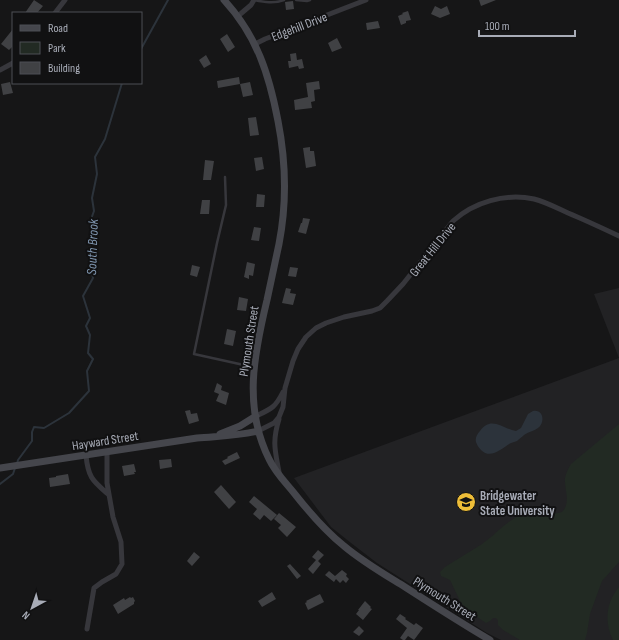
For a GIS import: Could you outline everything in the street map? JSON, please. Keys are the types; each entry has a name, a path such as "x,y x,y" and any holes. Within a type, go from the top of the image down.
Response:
{"main road":[{"name":"Plymouth Street","path":"224,0 244,25 261,58 277,114 282,147 285,205 281,233 258,341 254,367 253,394 258,431 269,459 279,475 317,521 350,551 490,640"},
{"name":"Hayward Street","path":"214,436 236,428 256,416"},
{"name":"Hayward Street","path":"0,468 214,436 243,435 258,431"}],"street":[{"path":"56,12 65,0"},
{"path":"238,16 251,5 254,0"},
{"name":"Edgehill Drive","path":"255,44 366,0"},
{"path":"0,70 12,64"},
{"name":"Great Hill Drive","path":"279,475 274,442 290,370 302,343 311,332 321,325 380,308 403,284 453,222 466,211 479,204 493,200 518,197 532,199 555,207 619,236"},
{"name":"Great Hill Drive","path":"256,416 269,410 275,405 285,388"},
{"name":"Great Hill Drive","path":"258,431 276,422 280,416 283,406"},
{"path":"87,629 94,588 116,574 122,564 121,542 113,517 107,483 107,452"},
{"path":"86,455 87,467 93,482 109,495"}],"lane":[{"path":"254,0 263,2 278,2 284,0"},
{"path":"296,0 310,0"},
{"path":"225,177 226,205 194,354 254,367"}],"shaded area":[{"path":"619,288 619,358 594,294"},
{"name":"Bridgewater State University","path":"619,358 619,640 501,640 487,633 377,563 351,543 331,527 294,478"},
{"path":"533,411 539,412 542,417 542,423 536,429 517,441 493,453 485,453 478,446 476,438 484,426 493,423 516,431 521,428 528,414"}],"green space":[{"path":"619,424 619,562 602,581 590,614 585,640 520,640 503,630 498,625 498,620 496,618 493,618 486,623 480,619 461,603 450,580 441,576 440,572 445,567 488,540 514,518 527,513 557,513 563,511 567,503 565,478 571,464"},
{"path":"619,587 619,640 613,640 608,626 608,612 611,599"}],"building":[{"path":"34,0 43,6 38,12 26,12"},
{"path":"479,0 496,0 481,6"},
{"path":"293,1 294,9 286,10 285,2"},
{"path":"435,6 441,9 447,6 450,14 440,18 431,14"},
{"path":"408,11 411,20 406,21 406,23 401,25 398,16"},
{"path":"378,21 380,28 367,30 366,23"},
{"path":"12,30 12,47 9,50 1,44"},
{"path":"227,34 235,47 228,52 220,39"},
{"path":"337,38 342,48 332,52 328,43"},
{"path":"296,53 297,60 302,59 304,68 299,69 298,66 289,68 288,61 291,61 290,54"},
{"path":"206,55 211,64 204,68 199,60"},
{"path":"239,77 240,84 218,88 217,81"},
{"path":"319,81 320,89 314,90 315,101 311,102 312,108 295,110 294,100 308,97 306,83"},
{"path":"10,82 13,93 3,95 1,84"},
{"path":"250,82 253,95 243,97 240,84"},
{"path":"256,117 259,135 250,136 248,118"},
{"path":"310,147 310,151 314,151 316,166 306,168 303,148"},
{"path":"262,157 264,169 256,171 254,158"},
{"path":"205,160 214,161 211,180 203,180"},
{"path":"257,194 265,195 264,207 256,207"},
{"path":"202,200 210,200 209,214 200,214"},
{"path":"303,218 310,219 306,234 298,232"},
{"path":"254,227 261,228 259,241 251,240"},
{"path":"247,262 255,264 253,276 249,275 249,279 244,277"},
{"path":"192,265 200,267 197,277 190,275"},
{"path":"290,267 298,268 296,277 288,276"},
{"path":"286,288 291,289 290,293 296,294 293,305 282,303"},
{"path":"239,297 248,299 246,311 237,310"},
{"path":"227,329 236,331 233,346 224,344"},
{"path":"217,383 222,386 221,390 229,393 226,405 216,401 219,394 214,392"},
{"path":"190,410 191,414 197,413 199,421 189,424 185,411"},
{"path":"237,452 240,458 225,465 222,461"},
{"path":"171,459 172,467 160,469 159,460"},
{"path":"134,464 135,474 124,476 122,466"},
{"path":"68,474 70,484 50,487 49,478"},
{"path":"221,485 236,502 229,509 214,492"},
{"path":"254,496 277,515 271,521 264,515 260,520 253,514 257,509 249,502"},
{"path":"279,513 296,527 287,537 278,528 281,525 274,519"},
{"path":"318,550 324,555 318,561 321,564 313,574 308,569 316,560 312,557"},
{"path":"194,552 200,557 192,566 187,561"},
{"path":"290,564 301,576 297,579 287,566"},
{"path":"342,570 347,574 346,576 349,579 346,583 343,580 340,583 336,579 334,582 325,575 329,571 335,576"},
{"path":"272,592 276,599 262,607 258,601"},
{"path":"320,594 324,602 308,610 305,603 307,602 306,601"},
{"path":"133,597 135,601 134,604 118,614 113,605 124,598 125,600"},
{"path":"365,601 372,609 363,620 356,614"},
{"path":"400,614 414,625 416,623 423,628 414,640 408,636 405,640 400,638 407,628 396,619"},
{"path":"359,626 364,631 359,636 353,632"}],"waterway":[{"name":"South Brook","path":"142,47 168,0"},
{"name":"South Brook","path":"17,464 18,460 32,441 32,432 34,427 44,428 69,413 89,391 87,371 93,359 88,353 90,335 86,326 90,318 83,296 93,278 89,257 93,233 90,222 94,211 92,198 97,174 95,157 105,139 122,84"},
{"name":"South Brook","path":"0,484 13,474 15,468"}],"place":[{"name":"Bridgewater State University","path":"466,502"}]}
